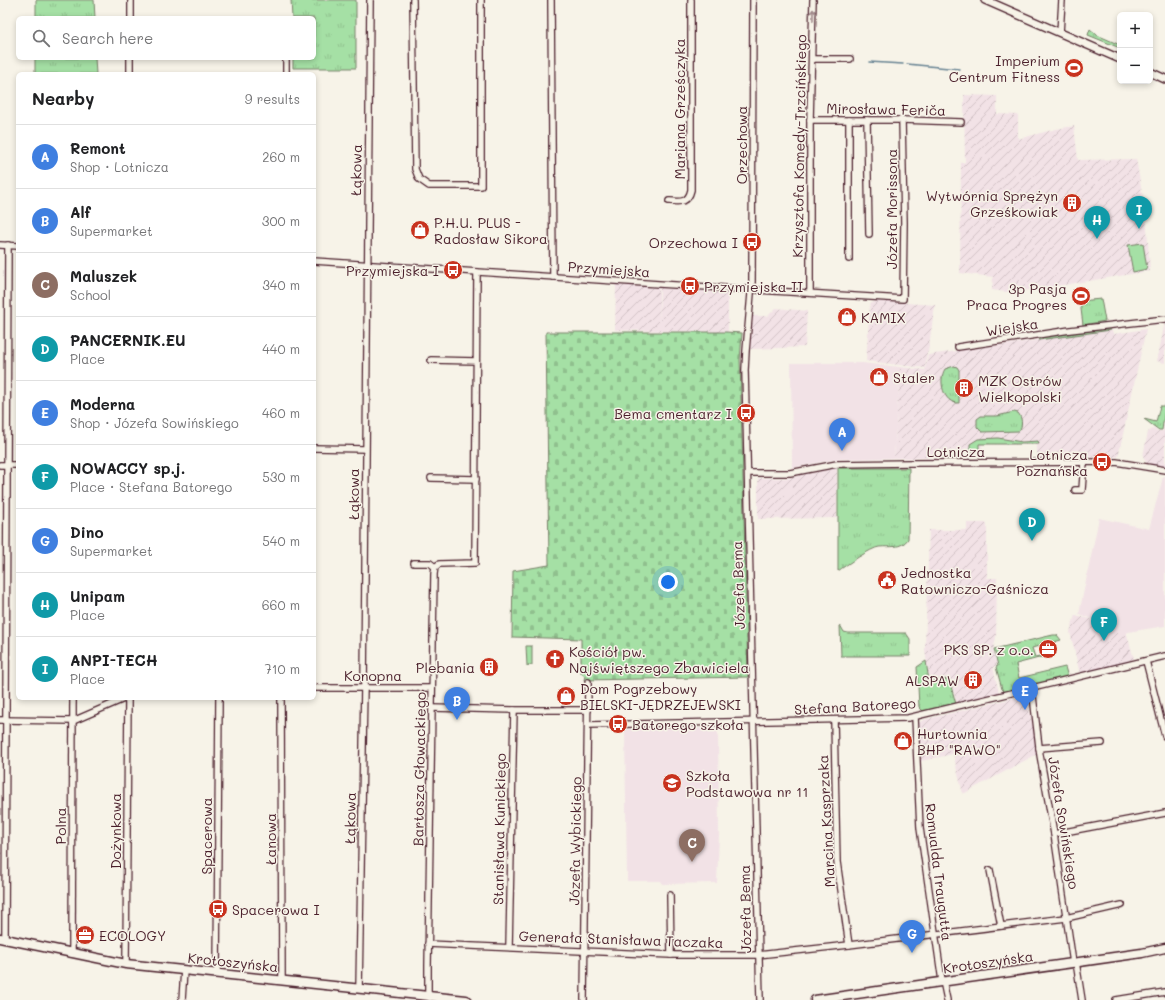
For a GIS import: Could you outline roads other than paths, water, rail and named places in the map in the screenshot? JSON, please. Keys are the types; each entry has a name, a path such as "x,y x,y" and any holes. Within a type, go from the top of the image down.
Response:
{"main road":[{"name":"Krotoszyńska","path":"2,939 126,964 430,998 466,1000"},
{"name":"Krotoszyńska","path":"815,1000 850,998 943,981 1165,948"}],"street":[{"path":"131,0 131,16"},
{"name":"Łąkowa","path":"359,989 364,687 370,0"},
{"path":"413,0 415,169 419,179 429,186 481,186 481,0"},
{"path":"551,0 553,277"},
{"name":"Mariana Grześczyka","path":"669,201 686,200 691,190 691,0"},
{"name":"Orzechowa","path":"752,290 753,0"},
{"name":"Krzysztofa Komedy-Trzcińskiego","path":"810,292 810,120 813,0"},
{"path":"985,0 1117,58"},
{"path":"1060,33 1062,0"},
{"path":"812,59 850,59"},
{"path":"130,60 130,72"},
{"path":"286,60 286,72"},
{"path":"1153,73 1165,79"},
{"name":"Mirosława Feriča","path":"810,120 902,120 961,122"},
{"path":"849,120 849,259"},
{"path":"867,120 868,234"},
{"name":"Józefa Morissona","path":"902,120 904,223 903,299"},
{"path":"0,245 16,246"},
{"path":"2,939 8,245"},
{"name":"Przymiejska","path":"316,261 903,299"},
{"path":"414,562 430,564 435,567 440,564 476,563 477,272"},
{"name":"Józefa Bema","path":"752,290 745,370 760,1000"},
{"name":"Wiejska","path":"958,347 1070,330 1165,319"},
{"path":"431,360 476,361"},
{"path":"316,448 366,448"},
{"path":"1075,490 1082,490 1084,462"},
{"name":"Lotnicza","path":"748,473 790,473 829,465 869,463 1116,462 1165,470"},
{"path":"0,466 16,465"},
{"path":"431,478 476,479"},
{"name":"Bartosza Głowackiego","path":"430,998 428,944 435,567"},
{"name":"Stefana Batorego","path":"588,725 908,718 1165,656"},
{"path":"1146,661 1165,736"},
{"name":"Józefa Wybickiego","path":"584,1000 588,682"},
{"name":"Konopna","path":"316,688 432,688"},
{"name":"Józefa Sowińskiego","path":"1032,688 1039,748 1054,834 1066,918 1082,1000"},
{"name":"Polna","path":"72,954 73,700"},
{"path":"3,720 73,721 122,700"},
{"name":"Dożynkowa","path":"126,964 127,700"},
{"name":"Spacerowa","path":"217,974 219,700"},
{"name":"Łanowa","path":"281,700 282,981"},
{"path":"432,708 588,710"},
{"name":"Stanisława Kunickiego","path":"508,947 514,710"},
{"name":"Romualda Traugutta","path":"915,717 918,813 935,934 947,1000"},
{"name":"Marcina Kasprzaka","path":"834,720 837,862 849,945"},
{"path":"1039,748 1102,743"},
{"path":"1054,834 1165,813"},
{"path":"990,870 1000,926"},
{"path":"670,894 671,955"},
{"name":"Generała Stanisława Taczaka","path":"428,944 671,955 758,955 1066,918 1122,905"},
{"path":"182,1000 184,970"},
{"path":"1116,1000 1165,992"}],"waterway":[{"path":"869,62 903,64"},
{"path":"907,64 959,69"}],"place":[{"name":"Imperium Centrum Fitness","path":"1074,68"},
{"name":"Wytwórnia Sprężyn Grześkowiak","path":"1072,203"},
{"name":"ANPI-TECH","path":"1139,229"},
{"name":"P.H.U. PLUS - Radosław Sikora","path":"420,230"},
{"name":"Unipam","path":"1097,239"},
{"name":"Orzechowa I","path":"752,242"},
{"name":"Przymiejska I","path":"453,270"},
{"name":"Przymiejska II","path":"690,286"},
{"name":"3p Pasja Praca Progres","path":"1081,296"},
{"name":"KAMIX","path":"847,317"},
{"name":"Staler","path":"879,377"},
{"name":"MZK Ostrów Wielkopolski","path":"964,388"},
{"name":"Bema cmentarz I","path":"746,413"},
{"name":"Remont","path":"842,451"},
{"name":"Lotnicza Poznańska","path":"1102,462"},
{"name":"PANCERNIK.EU","path":"1032,541"},
{"name":"Jednostka Ratowniczo-Gaśnicza","path":"887,580"},
{"name":"NOWACCY sp.j.","path":"1104,641"},
{"name":"PKS SP. z o.o.","path":"1048,649"},
{"name":"Kościół pw. Najświętszego Zbawiciela","path":"555,659"},
{"name":"Plebania","path":"489,667"},
{"name":"ALSPAW","path":"973,680"},
{"name":"Dom Pogrzebowy BIELSKI-JĘDRZEJEWSKI","path":"566,696"},
{"name":"Moderna","path":"1025,710"},
{"name":"Alf","path":"457,720"},
{"name":"Batorego szkoła","path":"618,724"},
{"name":"Hurtownia BHP \"RAWO\"","path":"903,741"},
{"name":"Szkoła Podstawowa nr 11","path":"672,783"},
{"name":"Maluszek","path":"692,862"},
{"name":"Spacerowa I","path":"218,909"},
{"name":"ECOLOGY","path":"85,935"},
{"name":"Dino","path":"912,953"}]}
